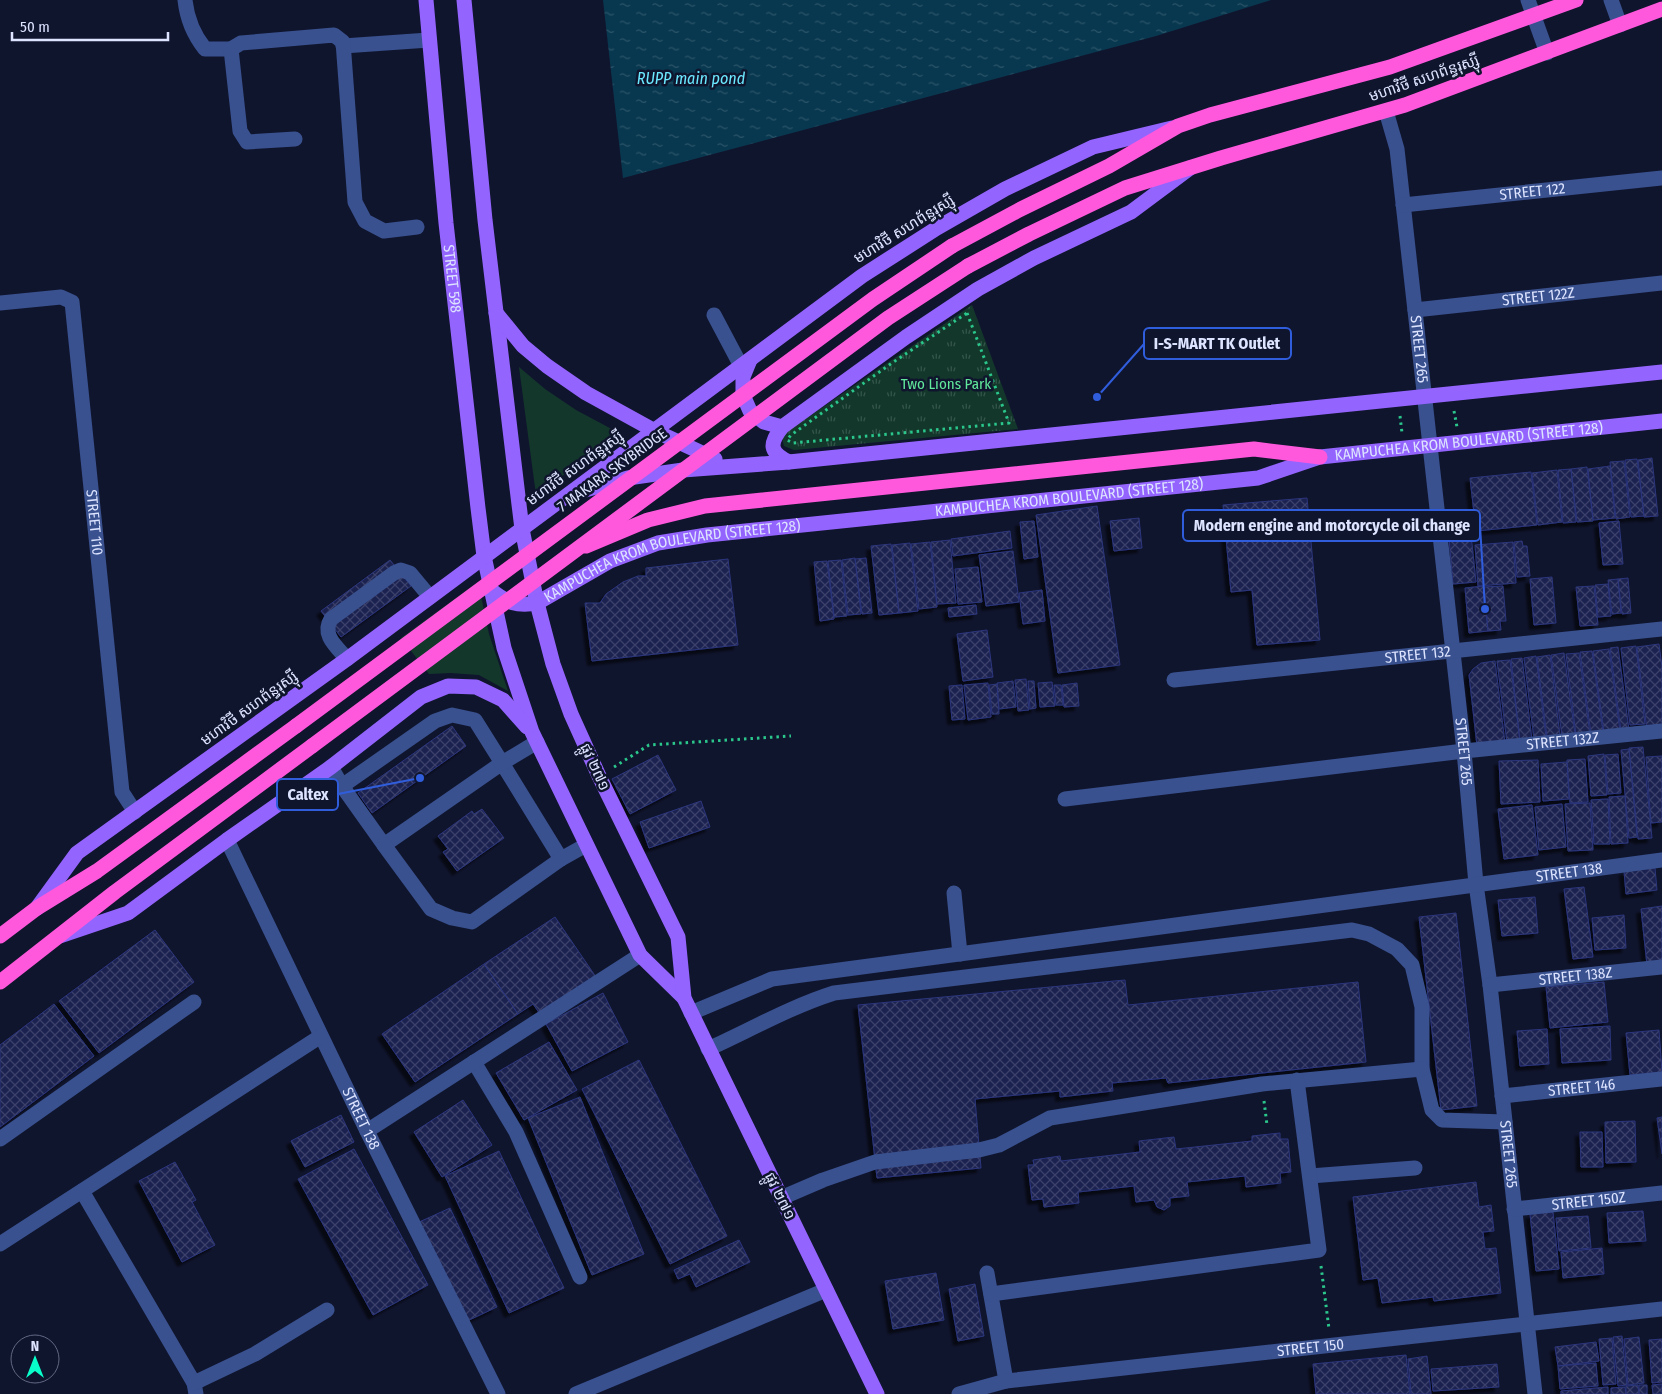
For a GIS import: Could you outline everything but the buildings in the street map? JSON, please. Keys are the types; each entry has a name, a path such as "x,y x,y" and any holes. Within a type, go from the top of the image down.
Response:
{"highway":[{"name":"មហាវិថី សហព័ន្ធរុស្ស៊ី","path":"952,246 1019,210 1109,166 1178,126 1210,115 1390,67 1576,0"},
{"name":"មហាវិថី សហព័ន្ធរុស្ស៊ី","path":"573,552 888,318 968,266 1029,234 1125,188 1386,111 1662,9"},
{"name":"7 MAKARA SKYBRIDGE","path":"296,726 873,299 952,246"},
{"path":"0,982 115,892 573,552 648,520 705,506 1254,450 1320,457"},
{"name":"មហាវិថី សហព័ន្ធរុស្ស៊ី","path":"0,936 37,908 97,871 296,726"}],"main road":[{"name":"STREET 598","path":"426,0 446,223 484,556"},
{"path":"464,0 496,313 522,528"},
{"name":"មហាវិថី សហព័ន្ធរុស្ស៊ី","path":"37,908 77,853 347,659 862,276 937,228 1005,189 1093,147 1178,126"},
{"name":"មហាវិថី សហព័ន្ធរុស្ស៊ី","path":"782,427 906,337 978,289 1034,258 1131,212 1192,167"},
{"path":"496,313 523,346 547,366 586,393 655,431 730,466"},
{"path":"746,362 742,377 743,395 750,411 757,417 764,422 782,427 773,438 773,447 777,456 789,462"},
{"path":"569,494 628,478 683,470 789,462 1662,372"},
{"name":"KAMPUCHEA KROM BOULEVARD (STREET 128)","path":"491,590 512,603 527,605 537,603 610,561 658,543 707,535 1258,478 1320,457 1662,421"},
{"name":"ផ្លូវ ២៧១","path":"522,528 545,639 556,672 571,714 599,776 678,937 684,998 877,1394"},
{"name":"ផ្លូវ ២៧១","path":"484,556 504,648 534,737 640,955 684,998"},
{"path":"58,937 128,913 331,767 420,697 448,686 476,687 503,700 534,737"}],"street":[{"path":"185,0 187,15 196,37 205,49 231,49 241,43 334,35 343,42 355,202 365,221 384,231 417,227"},
{"path":"1528,0 1547,53"},
{"path":"1611,0 1620,25"},
{"path":"343,46 429,40"},
{"path":"231,49 240,131 247,142 295,139"},
{"name":"STREET 265","path":"1386,111 1397,149 1464,752 1476,884 1490,986 1535,1394"},
{"name":"STREET 122","path":"1403,205 1662,178"},
{"name":"STREET 122Z","path":"1415,310 1662,283"},
{"name":"STREET 110","path":"0,303 60,296 72,302 122,792 135,812"},
{"path":"714,315 746,362"},
{"path":"347,659 328,635 326,626 331,619 394,572 401,570 410,573 430,597"},
{"name":"STREET 132","path":"1174,680 1662,629"},
{"path":"342,786 434,721 452,715 475,720 561,859"},
{"name":"STREET 132Z","path":"1065,799 1464,752 1662,731"},
{"path":"384,845 502,763 534,737"},
{"path":"331,767 342,786 431,909 452,918 472,922 561,859 586,845"},
{"name":"STREET 138","path":"227,840 367,1132 498,1394"},
{"name":"STREET 138","path":"691,1013 772,978 1662,860"},
{"path":"954,893 960,954"},
{"path":"708,1049 808,1001 834,993 1352,930 1369,934 1397,949 1412,965 1422,1007 1422,1069 1432,1110 1442,1120 1505,1122"},
{"path":"367,1132 640,955"},
{"name":"STREET 138Z","path":"1490,986 1662,967"},
{"path":"0,1139 194,1002"},
{"path":"0,1244 321,1036"},
{"path":"474,1062 516,1132 580,1277"},
{"path":"781,1198 822,1180 875,1162 980,1150 999,1145 1050,1118 1262,1084 1422,1069"},
{"name":"STREET 146","path":"1502,1096 1662,1079"},
{"path":"991,1294 1319,1250 1297,1080"},
{"path":"1310,1176 1415,1168"},
{"path":"82,1191 195,1388 327,1310"},
{"name":"STREET 150Z","path":"1514,1209 1662,1193"},
{"path":"987,1273 1006,1382"},
{"path":"576,1394 826,1290"},
{"name":"STREET 150","path":"959,1394 1006,1382 1331,1344 1662,1309"}],"path":[{"path":"967,313 1009,423 793,443 787,440 892,363 967,313"},
{"path":"1452,394 1459,442"},
{"path":"1398,400 1404,448"},
{"path":"599,776 649,745 791,736"},
{"path":"1262,1084 1267,1125"},
{"path":"1319,1250 1331,1344"}],"green space":[{"name":"Two Lions Park","path":"972,305 1018,429 794,450 784,446 782,437 788,431"},
{"path":"519,367 545,389 576,410 621,434 536,495"},
{"path":"478,582 489,634 508,691 479,675 429,674 401,638"}],"water":[{"name":"RUPP main pond","path":"603,0 1271,0 1156,36 623,178"}],"place":[{"name":"I-S-MART TK Outlet","path":"1097,397"},
{"name":"Modern engine and motorcycle oil change","path":"1485,609"},
{"name":"Caltex","path":"420,778"}]}
